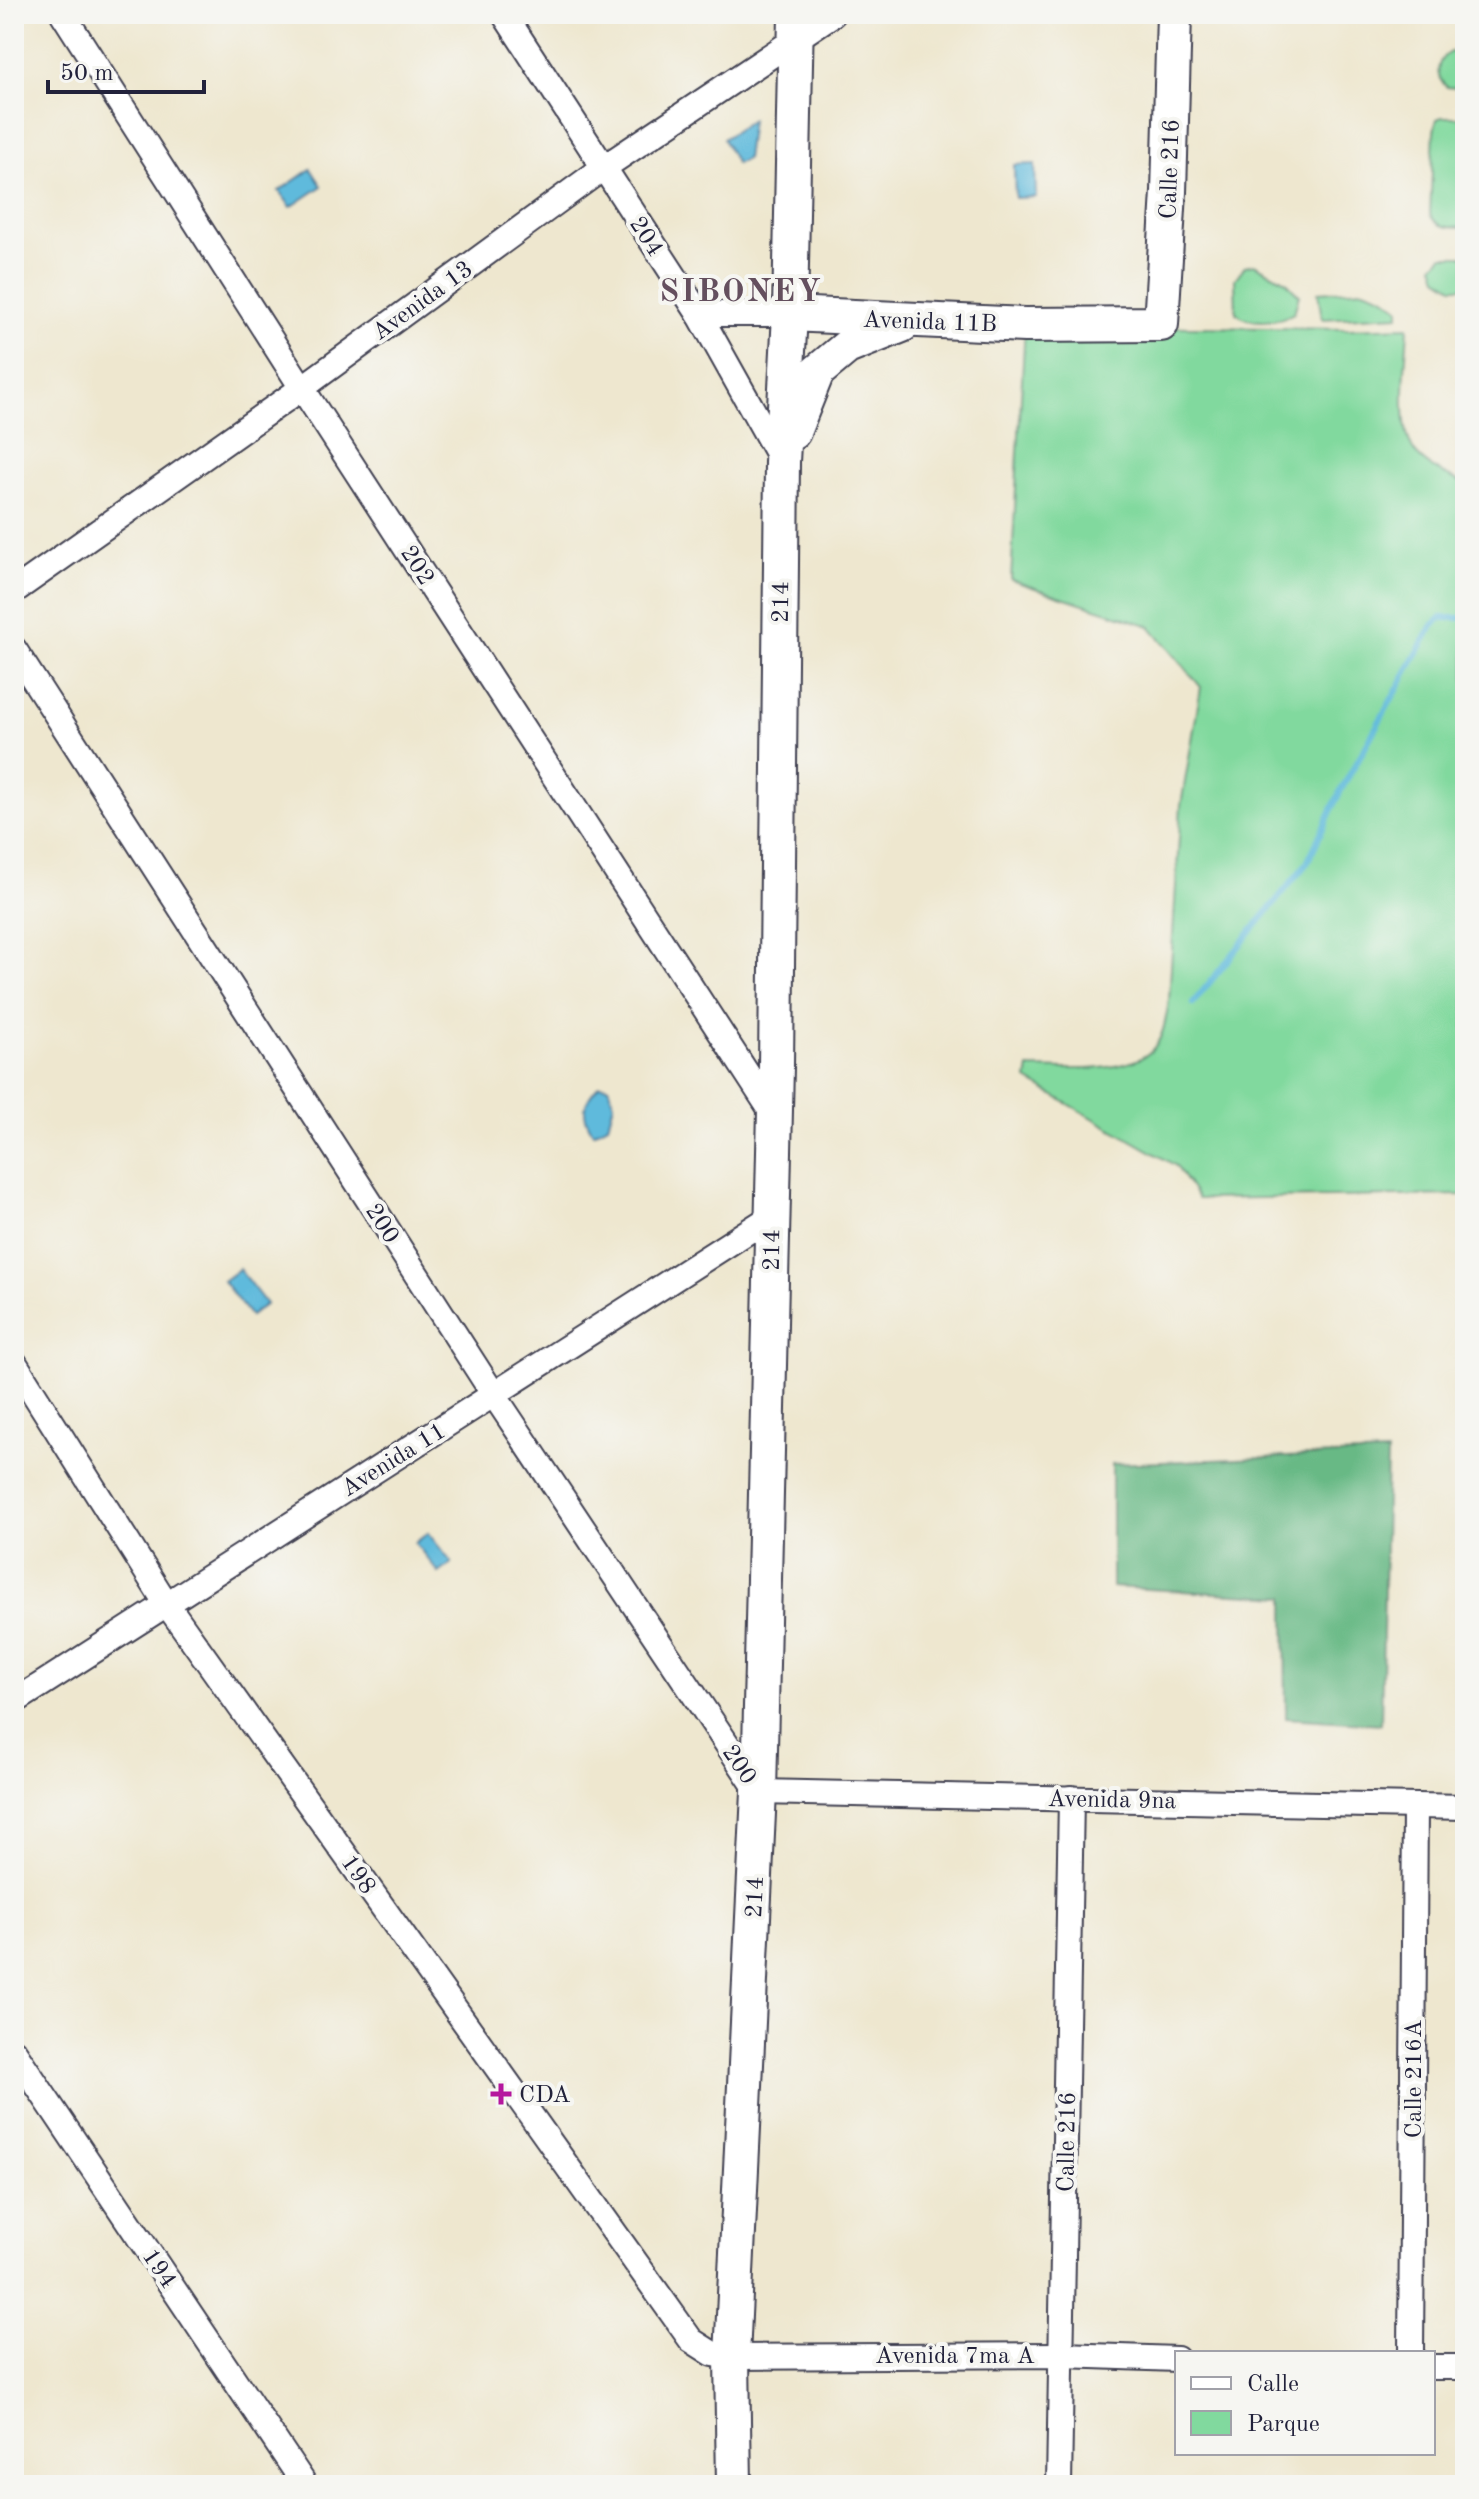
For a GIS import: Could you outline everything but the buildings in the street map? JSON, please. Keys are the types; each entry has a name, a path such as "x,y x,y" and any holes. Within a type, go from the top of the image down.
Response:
{"street":[{"name":"202","path":"63,14 774,1115"},
{"name":"204","path":"504,14 699,314 782,462"},
{"name":"Avenida 13","path":"14,591 302,388 796,26 833,14"},
{"name":"Calle 216","path":"1161,324 1169,192 1174,14"},
{"name":"214","path":"734,2485 732,2357 759,1792 774,1115 782,462 790,314 796,26"},
{"name":"Avenida 11B","path":"699,314 790,314 1025,325 1161,324"},
{"path":"782,462 817,372 847,347 910,321"},
{"name":"200","path":"14,649 494,1395 759,1792"},
{"name":"Avenida 11","path":"14,1702 772,1216"},
{"name":"198","path":"14,1362 166,1603 691,2340 713,2354 732,2357"},
{"name":"Avenida 9na","path":"759,1792 1465,1807"},
{"name":"Calle 216","path":"1059,2485 1071,1798"},
{"name":"Calle 216A","path":"1411,2351 1415,1806"},
{"name":"194","path":"14,2051 305,2485"},
{"name":"Avenida 7ma A","path":"732,2357 1063,2355 1175,2359"},
{"path":"1435,2367 1465,2367"}],"green space":[{"path":"1450,52 1465,52 1465,89 1447,87 1440,78 1439,64"},
{"path":"1465,117 1465,228 1440,225 1430,214 1434,131 1437,119"},
{"path":"1443,256 1465,256 1465,287 1453,287 1438,277 1434,265"},
{"path":"1254,264 1286,281 1299,295 1294,313 1265,321 1236,313 1235,279 1245,266"},
{"path":"1364,289 1383,296 1399,308 1399,315 1322,319 1318,292"},
{"path":"1025,325 1408,327 1404,412 1410,444 1428,464 1465,484 1465,1195 1198,1199 1176,1166 1027,1080 1029,1068 1092,1069 1125,1064 1150,1052 1161,1035 1169,1000 1181,805 1201,687 1150,626 1011,580"},
{"path":"1387,1453 1381,1724 1286,1718 1285,1597 1112,1587 1112,1464"}],"water":[{"path":"751,120 746,159 736,164 723,139"},
{"path":"1035,164 1036,197 1015,198 1014,165"},
{"path":"311,169 322,186 291,207 279,191"},
{"path":"599,1085 608,1086 614,1103 608,1125 593,1133 586,1119 585,1108"},
{"path":"239,1269 266,1304 250,1316 223,1281"},
{"path":"428,1533 452,1563 439,1573 415,1543"}],"waterway":[{"path":"1193,1003 1307,863 1340,792 1433,625 1441,618 1465,618"}],"place":[{"name":"CDA","path":"501,2094"}],"district":[{"name":"SIBONEY","path":"741,290"}]}
